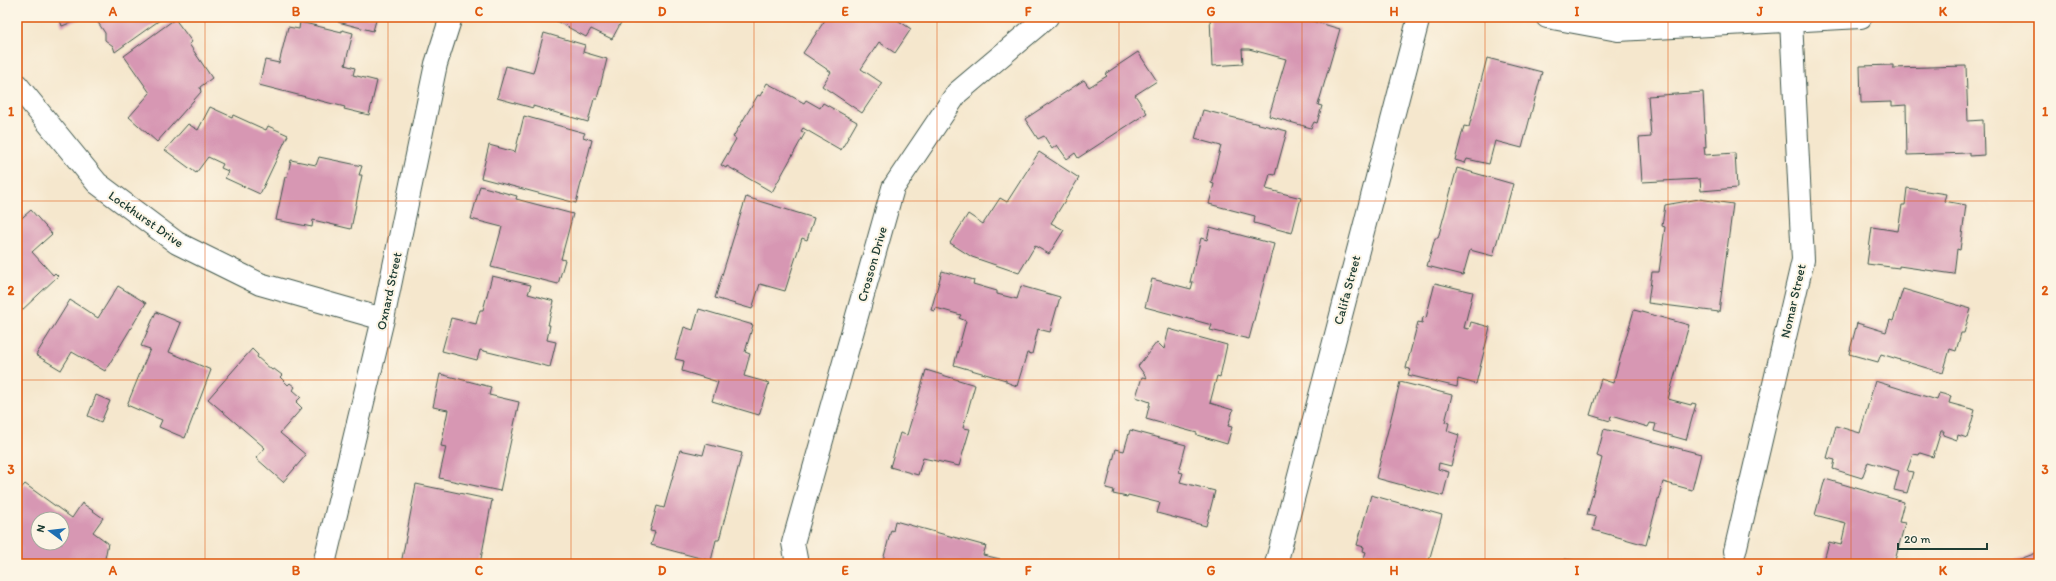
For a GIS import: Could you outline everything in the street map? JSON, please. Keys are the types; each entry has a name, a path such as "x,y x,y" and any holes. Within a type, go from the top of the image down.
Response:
{"street":[{"name":"Oxnard Street","path":"324,564 383,319 436,64 451,17"},
{"name":"Crosson Drive","path":"797,564 793,542 893,188 957,93 1048,17"},
{"name":"Califa Street","path":"1276,564 1419,17"},
{"path":"1547,17 1618,30 1791,22 1861,17"},
{"name":"Nomar Street","path":"1735,551 1803,260 1791,22"},
{"name":"Lockhurst Drive","path":"17,85 96,184 177,243 260,284 383,319"}],"building":[{"path":"60,17 86,17 62,26"},
{"path":"88,17 164,17 115,52 113,46 105,40 105,33 95,18 91,21"},
{"path":"328,17 377,17 373,31 338,22 338,20"},
{"path":"549,17 624,17 612,39 591,29 586,37"},
{"path":"827,17 893,17 911,29 895,53 879,42 861,69 882,83 862,113 822,86 831,72 803,53"},
{"path":"1210,17 1299,17 1340,29 1318,105 1322,106 1317,123 1314,122 1311,128 1269,116 1286,59 1249,49 1242,49 1243,64 1212,66"},
{"path":"175,19 192,42 189,44 212,78 200,87 201,92 157,142 129,117 150,93 124,56"},
{"path":"300,22 342,32 342,30 353,33 345,65 355,68 353,75 377,81 369,115 344,109 345,107 259,85 265,60 279,63 288,27 299,29"},
{"path":"544,33 585,45 583,52 607,59 597,99 594,99 588,122 533,106 533,108 497,98 506,66 533,73"},
{"path":"1138,52 1157,81 1135,95 1147,113 1078,158 1075,153 1067,159 1057,145 1052,149 1044,136 1038,139 1025,119 1084,80 1089,87 1107,76 1105,74"},
{"path":"1487,58 1542,72 1522,148 1495,141 1489,164 1467,159 1465,163 1455,160 1464,126 1469,127"},
{"path":"1893,65 1893,68 1966,66 1968,121 1983,120 1984,155 1970,156 1970,153 1907,155 1906,105 1892,106 1892,102 1861,103 1860,66"},
{"path":"767,83 804,103 806,100 820,108 823,103 857,122 841,150 803,128 801,131 805,133 772,192 727,166 726,168 721,165 736,139 733,137 758,95 760,96"},
{"path":"1703,92 1706,147 1704,147 1705,155 1735,153 1737,188 1701,191 1700,179 1642,182 1639,138 1651,137 1648,96"},
{"path":"210,107 232,117 233,115 266,130 268,126 288,135 260,194 225,178 228,171 221,168 223,164 208,157 196,173 165,150 188,124 198,130"},
{"path":"1203,110 1287,131 1275,175 1270,174 1266,189 1301,198 1292,233 1254,223 1255,216 1209,204 1214,184 1211,183 1221,146 1195,139"},
{"path":"524,116 585,133 583,137 592,140 576,203 481,178 489,145 515,152"},
{"path":"1039,152 1079,178 1051,223 1064,230 1049,254 1035,246 1019,273 972,257 950,243 968,214 983,224 1000,198 1007,202"},
{"path":"319,157 362,166 359,175 362,175 351,229 313,220 312,227 276,220 285,177 287,177 291,160 316,165"},
{"path":"1457,168 1513,184 1493,256 1470,250 1463,275 1427,266 1435,238 1438,238"},
{"path":"480,186 517,196 516,199 573,214 561,259 565,260 558,284 491,267 502,227 471,219"},
{"path":"1907,188 1946,194 1944,201 1966,205 1960,250 1957,249 1954,274 1899,266 1899,268 1867,264 1872,227 1898,231 1902,205 1905,205"},
{"path":"746,197 814,218 807,240 802,238 785,291 760,284 752,309 715,298"},
{"path":"1699,199 1733,204 1719,312 1648,303 1652,272 1659,272 1665,227 1662,226 1665,205"},
{"path":"31,210 52,234 32,252 53,275 55,273 58,276 19,313 17,310 17,222"},
{"path":"1210,227 1274,244 1249,339 1210,330 1212,325 1145,307 1152,279 1191,289 1193,282 1190,282 1201,238 1207,240"},
{"path":"942,271 974,280 973,284 997,291 997,294 1017,299 1021,286 1060,297 1050,332 1038,329 1032,354 1027,353 1017,386 1006,382 1006,380 954,365 966,321 959,318 961,315 936,308 935,311 931,310"},
{"path":"492,276 531,285 528,294 554,301 548,325 550,325 547,340 556,342 550,367 480,350 477,360 442,351 451,318 476,324 480,310 483,310"},
{"path":"1435,283 1473,292 1464,328 1469,329 1471,322 1490,327 1476,384 1458,379 1457,387 1408,375 1410,369 1406,368 1418,322 1422,323 1423,317 1426,318"},
{"path":"118,286 146,303 105,371 72,352 61,370 36,355 70,300 98,318"},
{"path":"1903,289 1971,309 1964,333 1961,333 1956,351 1950,349 1943,373 1881,354 1878,362 1849,354 1857,323 1886,332 1890,320 1893,321"},
{"path":"699,309 753,325 745,352 750,354 744,376 769,383 759,415 712,401 718,382 682,371 684,361 675,359 684,327 693,330"},
{"path":"1634,310 1689,325 1668,399 1691,405 1692,403 1696,404 1686,440 1654,431 1656,424 1650,423 1648,427 1611,416 1610,421 1590,415 1601,379 1613,383"},
{"path":"156,312 181,323 169,352 211,370 185,438 159,427 162,420 127,405 150,349 141,346"},
{"path":"1169,329 1227,345 1220,377 1217,376 1210,403 1233,410 1228,426 1232,427 1227,444 1197,435 1197,433 1146,419 1150,402 1136,397 1142,377 1147,378 1138,366 1157,342 1164,349"},
{"path":"252,349 258,355 257,357 272,370 274,369 282,375 280,377 288,385 290,383 295,387 293,390 301,397 296,402 302,408 280,433 306,455 283,482 256,458 265,448 208,399"},
{"path":"926,370 975,385 963,428 970,429 959,466 923,458 918,475 890,467 900,433 907,435"},
{"path":"440,374 491,387 489,395 519,402 500,491 439,478 446,447 441,446 448,410 433,407"},
{"path":"1875,381 1937,400 1939,393 1951,396 1949,403 1975,410 1967,438 1958,435 1957,440 1943,435 1944,431 1941,431 1933,457 1920,453 1919,455 1913,454 1907,471 1913,472 1907,493 1894,490 1899,471 1868,462 1862,478 1833,469 1835,460 1827,458 1836,426 1860,433"},
{"path":"1400,382 1452,395 1445,422 1449,423 1447,431 1459,435 1451,466 1439,463 1438,469 1449,472 1443,496 1376,478"},
{"path":"96,395 110,401 101,422 88,416"},
{"path":"1604,429 1701,454 1692,490 1663,482 1646,545 1593,530 1596,517 1587,515 1602,458 1597,456"},
{"path":"1130,430 1186,445 1179,472 1183,473 1180,482 1215,491 1206,526 1157,513 1160,503 1128,495 1127,497 1113,494 1114,490 1106,488 1116,449 1124,451"},
{"path":"706,444 742,453 719,540 716,540 711,561 651,545 655,532 650,531 657,506 664,508 680,450 703,455"},
{"path":"1825,479 1904,502 1899,522 1905,523 1894,564 1884,561 1883,564 1823,564 1829,542 1841,545 1846,523 1815,515"},
{"path":"25,484 62,511 30,511 30,551 70,551 70,517 72,518 82,503 103,518 93,532 108,543 104,564 17,564 17,493"},
{"path":"416,484 492,500 480,564 401,564"},
{"path":"1371,495 1442,515 1428,564 1410,562 1409,564 1400,561 1399,564 1362,564 1366,552 1363,551 1364,547 1357,545"},
{"path":"895,521 986,546 983,555 1000,559 998,564 882,564 891,530 893,531"},
{"path":"2039,552 2039,564 2007,564"},
{"path":"1564,559 1585,562 1585,564 1563,564"}]}
